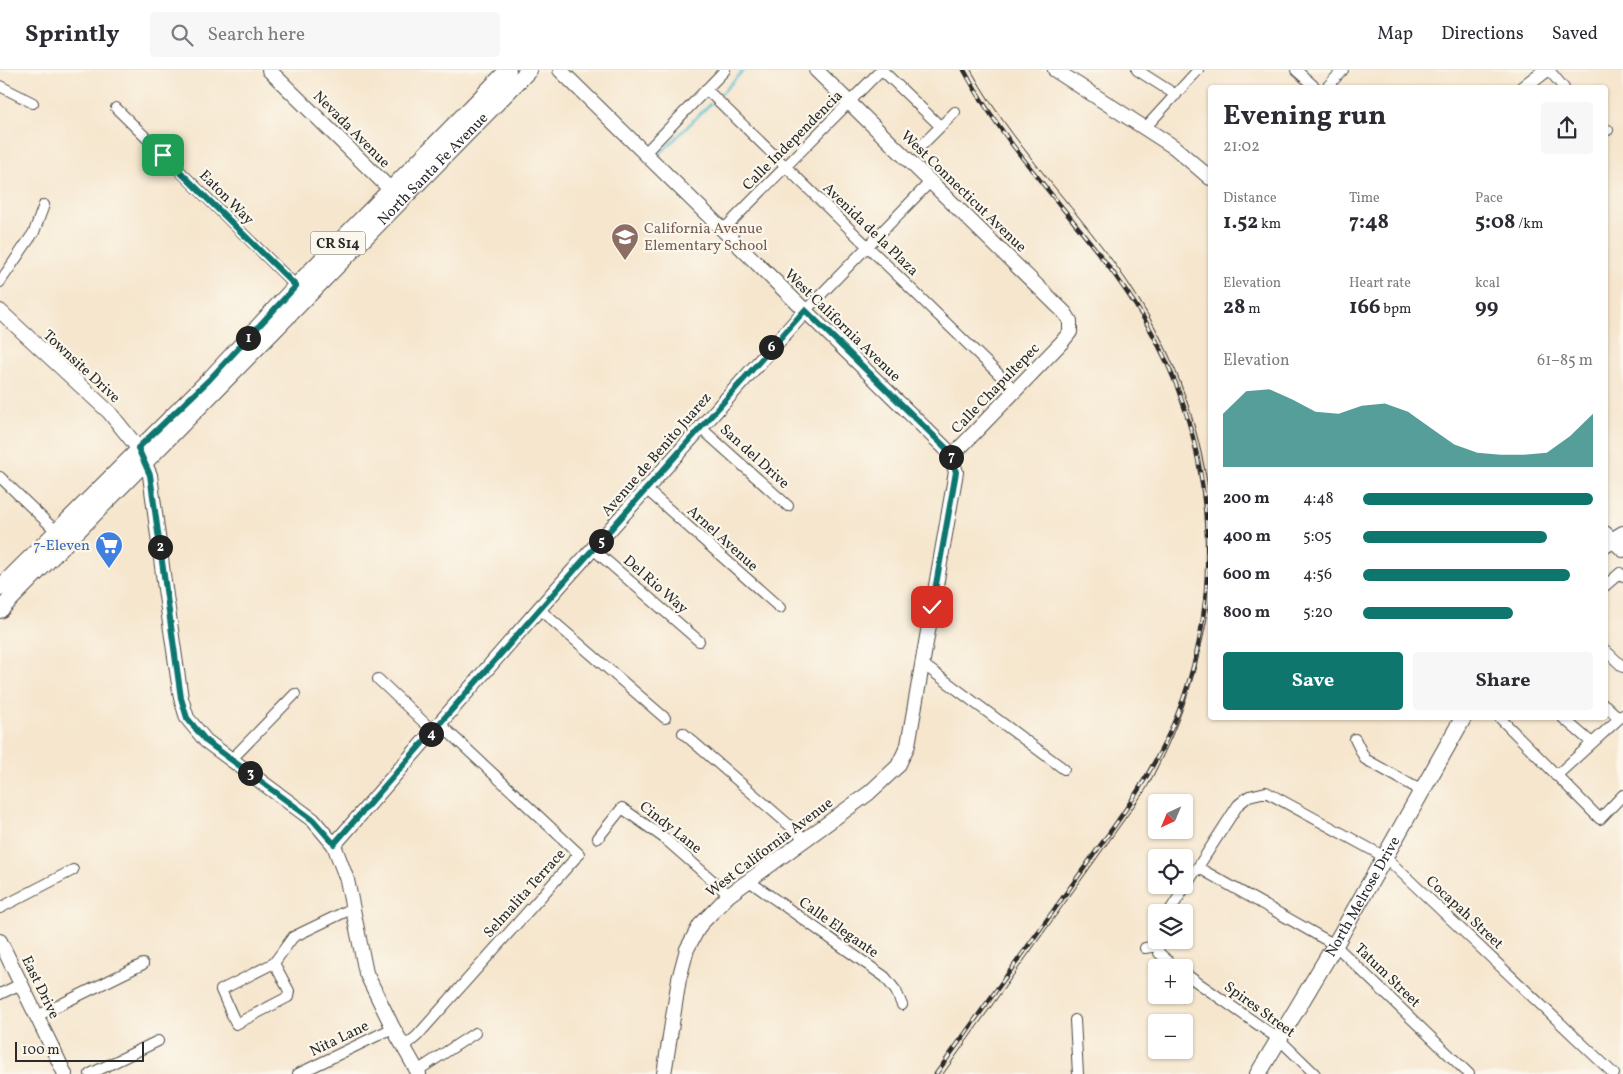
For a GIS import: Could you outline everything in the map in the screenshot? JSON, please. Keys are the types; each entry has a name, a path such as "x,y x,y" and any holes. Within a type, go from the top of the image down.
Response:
{"main road":[{"name":"North Santa Fe Avenue","path":"0,588 138,448 209,380 296,286 508,70"},
{"name":"North Santa Fe Avenue","path":"0,610 529,70"},
{"path":"442,160 440,151 463,127 472,107"},
{"name":"North Melrose Drive","path":"1258,1074 1335,945 1462,720"}],"street":[{"name":"Nevada Avenue","path":"269,70 391,190"},
{"name":"West California Avenue","path":"560,70 946,448 956,472 924,665 908,745 898,766 869,793 729,895 700,925 687,949 679,979 664,1074"},
{"path":"644,154 725,70"},
{"name":"West Connecticut Avenue","path":"816,70 1066,313 1070,321 1070,332 1062,342"},
{"path":"882,70 940,126"},
{"name":"Calle Independencia","path":"723,230 882,70"},
{"path":"1055,70 1174,147 1208,176"},
{"path":"1137,70 1176,95"},
{"path":"1145,128 1198,70"},
{"path":"1296,70 1313,85"},
{"path":"1329,85 1342,70"},
{"path":"1527,85 1548,70 1561,85"},
{"path":"0,86 33,103"},
{"name":"Avenida de la Plaza","path":"706,89 1015,390"},
{"name":"Eaton Way","path":"116,108 296,286"},
{"path":"920,147 955,112"},
{"name":"Avenue de Benito Juarez","path":"334,844 805,310 931,182"},
{"path":"0,282 34,232 44,205"},
{"name":"Townsite Drive","path":"0,311 109,412 138,448 150,475 164,589 181,698 187,718 206,741 313,820 334,844"},
{"name":"Calle Chapultepec","path":"951,457 1062,342"},
{"name":"San del Drive","path":"701,428 788,506"},
{"path":"0,477 56,531"},
{"name":"Arnel Avenue","path":"647,490 780,608"},
{"name":"Del Rio Way","path":"593,550 699,640"},
{"path":"1608,584 1621,574"},
{"path":"540,609 665,718"},
{"path":"1608,653 1623,666"},
{"path":"924,665 1064,769"},
{"path":"378,679 437,727"},
{"path":"231,760 295,694"},
{"path":"1556,776 1621,717 1608,707"},
{"path":"1502,720 1600,819 1623,795"},
{"path":"1565,720 1592,743"},
{"name":"Selmalita Terrace","path":"404,1047 418,1036 579,854 437,727"},
{"path":"683,733 805,839"},
{"path":"1355,739 1365,759 1422,791"},
{"name":"Cocapah Street","path":"1199,868 1238,805 1249,796 1266,792 1276,796 1385,857 1614,1074"},
{"name":"Cindy Lane","path":"598,838 622,808 664,838 729,895"},
{"path":"334,844 347,880 366,973 393,1028 418,1072 475,1033"},
{"path":"1175,904 1199,868"},
{"name":"Tatum Street","path":"1199,868 1335,945 1469,1074"},
{"path":"0,908 73,870"},
{"name":"Calle Elegante","path":"749,881 885,977 896,991 902,1005"},
{"path":"274,963 289,991 288,997 236,1024 221,990 274,963 293,937 353,908"},
{"name":"East Drive","path":"0,941 65,1074"},
{"path":"37,1016 143,964"},
{"name":"Spires Street","path":"1193,979 1280,1040 1315,1074"},
{"path":"0,994 21,984"},
{"path":"1076,1020 1078,1074"},
{"name":"Nita Lane","path":"298,1074 393,1028"},
{"path":"90,1074 158,1041"}],"waterway":[{"path":"722,93 744,70"},
{"path":"658,156 710,104"}],"tram line":[{"path":"971,70 1012,133 1106,252 1148,315 1171,359 1188,405 1201,452 1208,488"},
{"path":"943,1074 1146,789 1169,743 1187,697 1200,650 1208,610"}],"railway":[{"path":"936,1074 1115,825 1156,760 1176,718 1192,669 1203,618 1207,566 1206,514 1198,462 1185,411 1167,363 1143,317 1122,285 1005,134 983,103 964,70"}],"place":[{"name":"California Avenue Elementary School","path":"625,261"},
{"name":"7-Eleven","path":"109,569"}],"route":[{"path":"163,155 296,286 209,380 138,448 150,475 164,589 181,698 187,718 206,741 313,820 334,844 647,490 756,363 805,310 946,448 951,457 956,472 932,607"}]}
